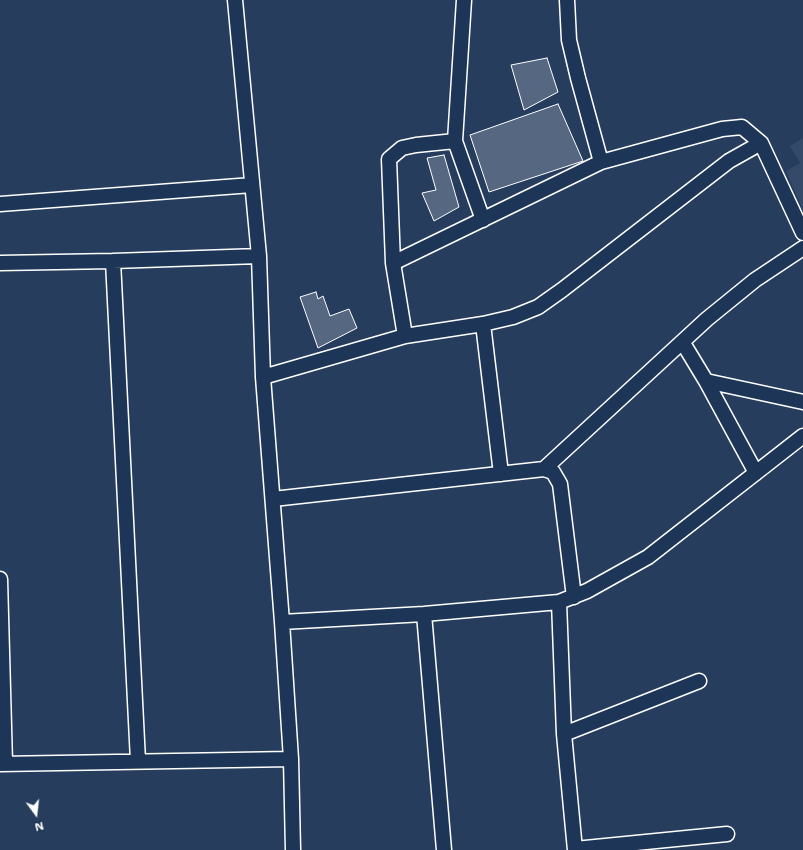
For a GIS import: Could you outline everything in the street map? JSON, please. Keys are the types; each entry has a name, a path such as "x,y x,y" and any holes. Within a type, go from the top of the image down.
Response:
{"street":[{"path":"235,0 259,256 263,377 291,759 293,850"},
{"path":"464,0 455,141 483,220"},
{"path":"567,0 569,40 578,78 602,162"},
{"path":"394,263 602,162 722,129 742,127 761,142 803,233"},
{"path":"405,336 394,263 389,159 402,148 455,141"},
{"path":"263,377 405,336 483,324 513,317 538,307 729,161 761,142"},
{"path":"0,204 252,185"},
{"path":"544,469 708,319 755,280 803,248"},
{"path":"0,263 259,256"},
{"path":"113,261 138,761"},
{"path":"483,324 501,474"},
{"path":"683,343 706,381 756,473"},
{"path":"706,381 803,402"},
{"path":"282,622 424,614 559,602 574,597 587,592 648,556 803,436"},
{"path":"273,499 544,469 553,472 560,484 574,597"},
{"path":"0,579 2,764 291,759"},
{"path":"559,602 564,734 575,850 727,834"},
{"path":"424,614 444,850"},
{"path":"564,734 699,681"}],"shaded area":[{"path":"803,138 803,210 786,171 800,163 790,146"}],"building":[{"path":"547,58 558,92 524,110 511,65"},
{"path":"558,104 583,161 489,192 470,135"},
{"path":"444,155 459,207 434,221 422,193 436,190 427,158"},
{"path":"316,292 318,299 323,296 330,316 349,309 357,328 318,348 300,297"}]}
